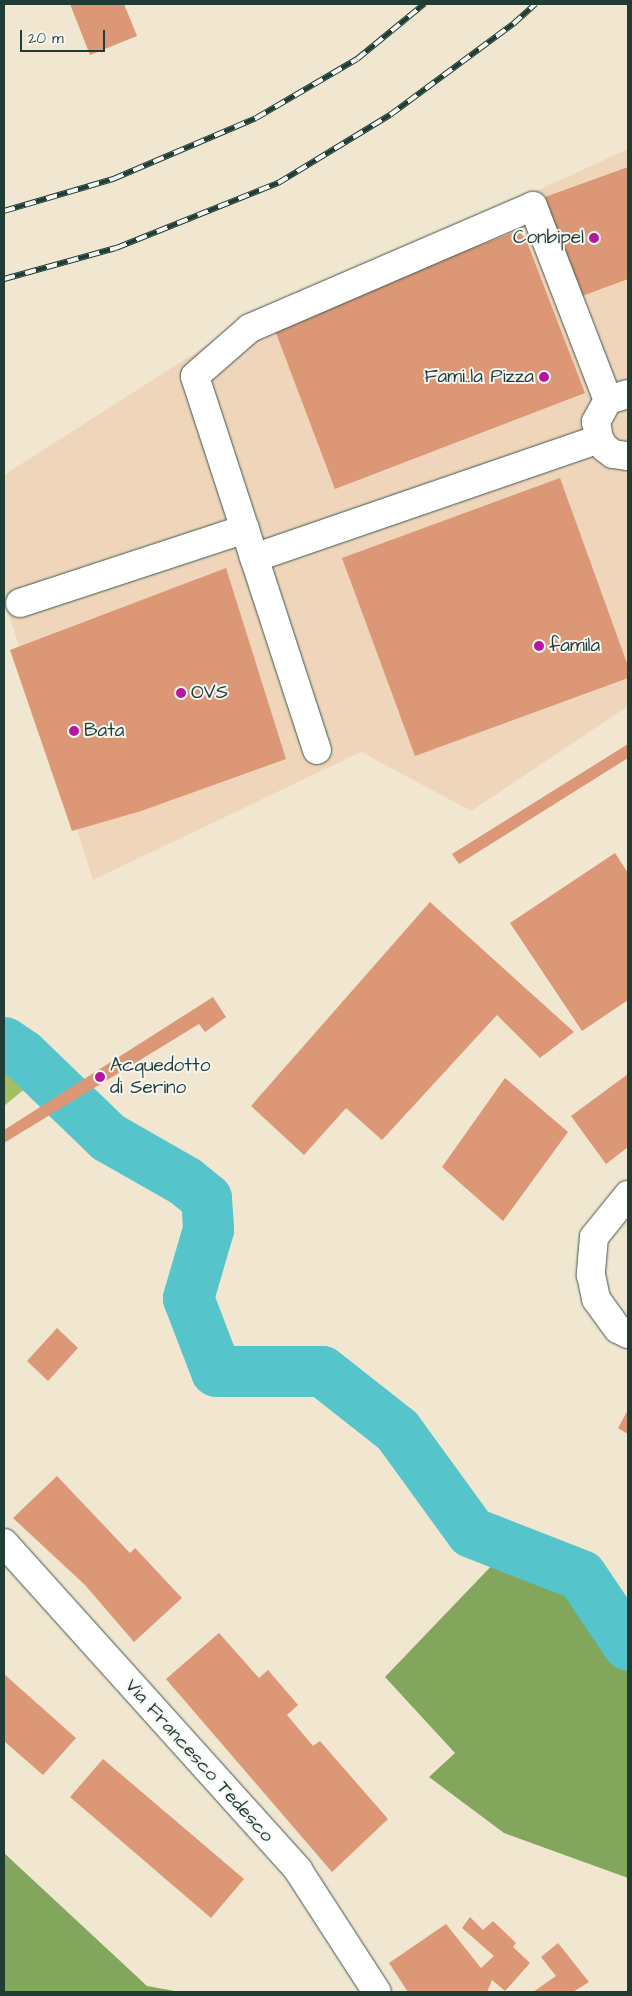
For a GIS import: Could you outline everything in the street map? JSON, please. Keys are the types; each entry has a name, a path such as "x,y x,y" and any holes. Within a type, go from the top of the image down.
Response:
{"street":[{"path":"317,750 195,376 250,328 534,206 618,397 596,422 599,439 613,454 628,456"},
{"path":"254,558 599,439"},
{"path":"20,602 245,529"},
{"path":"628,1196 594,1237 592,1275 596,1299 618,1329 628,1334"},
{"name":"Via Francesco Tedesco","path":"4,1543 298,1870 376,1992"}],"shaded area":[{"path":"628,149 628,706 471,811 361,752 93,880 4,599 4,475 226,333"}],"green space":[{"path":"4,1051 39,1077 4,1106"},
{"path":"499,1558 594,1612 628,1669 628,1878 504,1833 429,1777 455,1753 385,1677"},
{"path":"4,1853 147,1986 180,1992 4,1992"}],"building":[{"path":"70,4 124,4 137,36 90,55"},
{"name":"Conbipel","path":"628,167 628,279 582,296 545,197"},
{"path":"522,229 585,393 335,489 273,325"},
{"path":"560,478 628,666 628,678 415,756 342,558"},
{"name":"OVS","path":"226,568 286,759 141,811 72,831 10,650"},
{"path":"628,744 628,758 459,864 452,854"},
{"path":"615,853 628,873 628,1000 582,1031 510,923"},
{"path":"430,902 574,1032 540,1058 497,1015 382,1140 346,1108 304,1155 251,1106"},
{"name":"Acquedotto di Serino","path":"213,997 226,1017 205,1032 199,1024 4,1143 4,1130"},
{"path":"628,1074 628,1147 606,1164 571,1116"},
{"path":"505,1078 568,1132 503,1221 442,1167"},
{"path":"57,1328 78,1348 48,1381 27,1361"},
{"path":"628,1410 628,1434 618,1428"},
{"path":"57,1476 130,1553 135,1548 182,1598 134,1642 85,1585 13,1518"},
{"path":"219,1633 259,1678 268,1670 298,1705 287,1715 313,1746 320,1741 388,1819 332,1872 166,1679"},
{"path":"4,1674 76,1738 43,1775 4,1741"},
{"path":"103,1759 244,1879 211,1918 70,1797"},
{"path":"470,1917 483,1930 493,1921 516,1943 513,1947 530,1963 505,1991 492,1980 487,1992 408,1992 389,1963 446,1924 481,1968 494,1956 462,1928"},
{"path":"558,1943 589,1982 573,1992 533,1992 556,1976 541,1957"}],"waterway":[{"path":"4,1042 22,1054 108,1137 185,1181 206,1198 208,1229 188,1298 216,1371 322,1371 397,1430 471,1532 581,1575 628,1645"}],"railway":[{"path":"4,211 113,179 256,118 357,59 424,4"},
{"path":"4,279 116,248 278,183 390,115 513,24 535,4"}],"place":[{"name":"Conbipel","path":"594,238"},
{"name":"Fami..la Pizza","path":"544,377"},
{"name":"famila","path":"539,646"},
{"name":"OVS","path":"181,693"},
{"name":"Bata","path":"74,731"},
{"name":"Acquedotto di Serino","path":"100,1077"}]}
